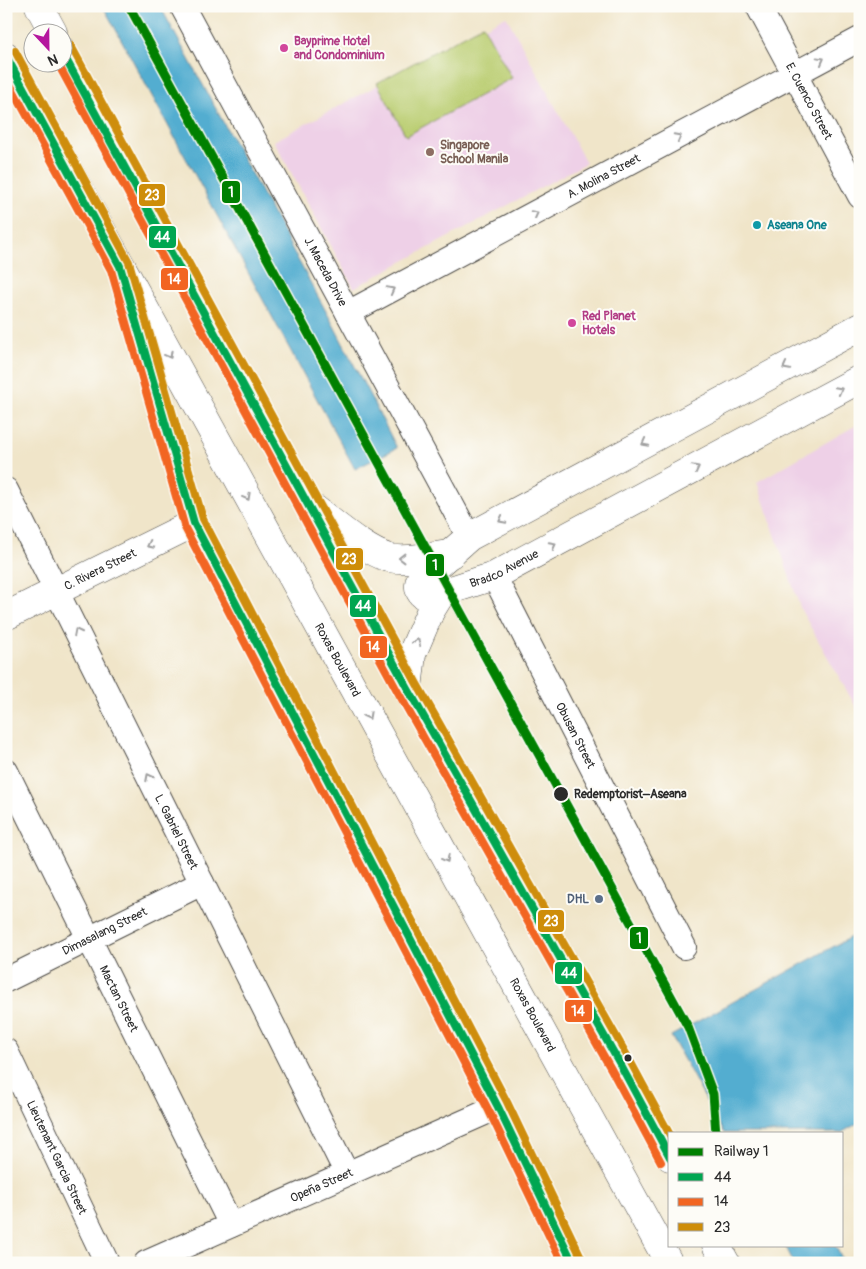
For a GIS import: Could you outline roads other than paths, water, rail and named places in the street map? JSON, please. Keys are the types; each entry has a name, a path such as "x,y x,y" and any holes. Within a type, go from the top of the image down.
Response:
{"main road":[{"path":"38,6 47,22"},
{"name":"Roxas Boulevard","path":"6,56 669,1263"},
{"path":"72,69 408,689 620,1064 668,1153"},
{"path":"120,266 194,523"},
{"name":"Bradco Avenue","path":"860,327 460,546 420,580 419,589 424,596 429,598 494,576 860,379"},
{"path":"309,505 372,551 390,558 410,558 460,546"},
{"name":"C. Rivera Street","path":"6,616 194,523"},
{"path":"408,689 412,654 430,612 441,594"},
{"path":"717,1246 726,1263"}],"street":[{"name":"J. Maceda Drive","path":"182,6 348,313 460,546"},
{"name":"E. Cuenco Street","path":"758,6 860,196"},
{"name":"A. Molina Street","path":"348,313 860,39"},
{"name":"L. Gabriel Street","path":"6,490 347,1174"},
{"path":"194,523 498,1107 573,1263"},
{"name":"Obusan Street","path":"494,576 684,947"},
{"name":"Mactan Street","path":"6,771 232,1225"},
{"name":"Dimasalang Street","path":"6,980 202,884"},
{"name":"Lieutenant Garcia Street","path":"6,1052 108,1263"},
{"name":"Opeña Street","path":"146,1263 498,1107"}],"water":[{"path":"103,6 160,6 334,326 397,448 355,469"},
{"path":"860,932 860,1122 843,1132 723,1132 671,1036"},
{"path":"786,1246 836,1246 844,1263 794,1263"}],"rail line":[{"name":"1","path":"129,6 688,1027 713,1094 716,1132"}],"place":[{"name":"Bayprime Hotel and Condominium","path":"284,48"},
{"name":"Singapore School Manila","path":"430,152"},
{"name":"Aseana One","path":"757,225"},
{"name":"Red Planet Hotels","path":"572,323"},
{"name":"Redemptorist–Aseana","path":"561,794"},
{"name":"DHL","path":"599,899"}]}
